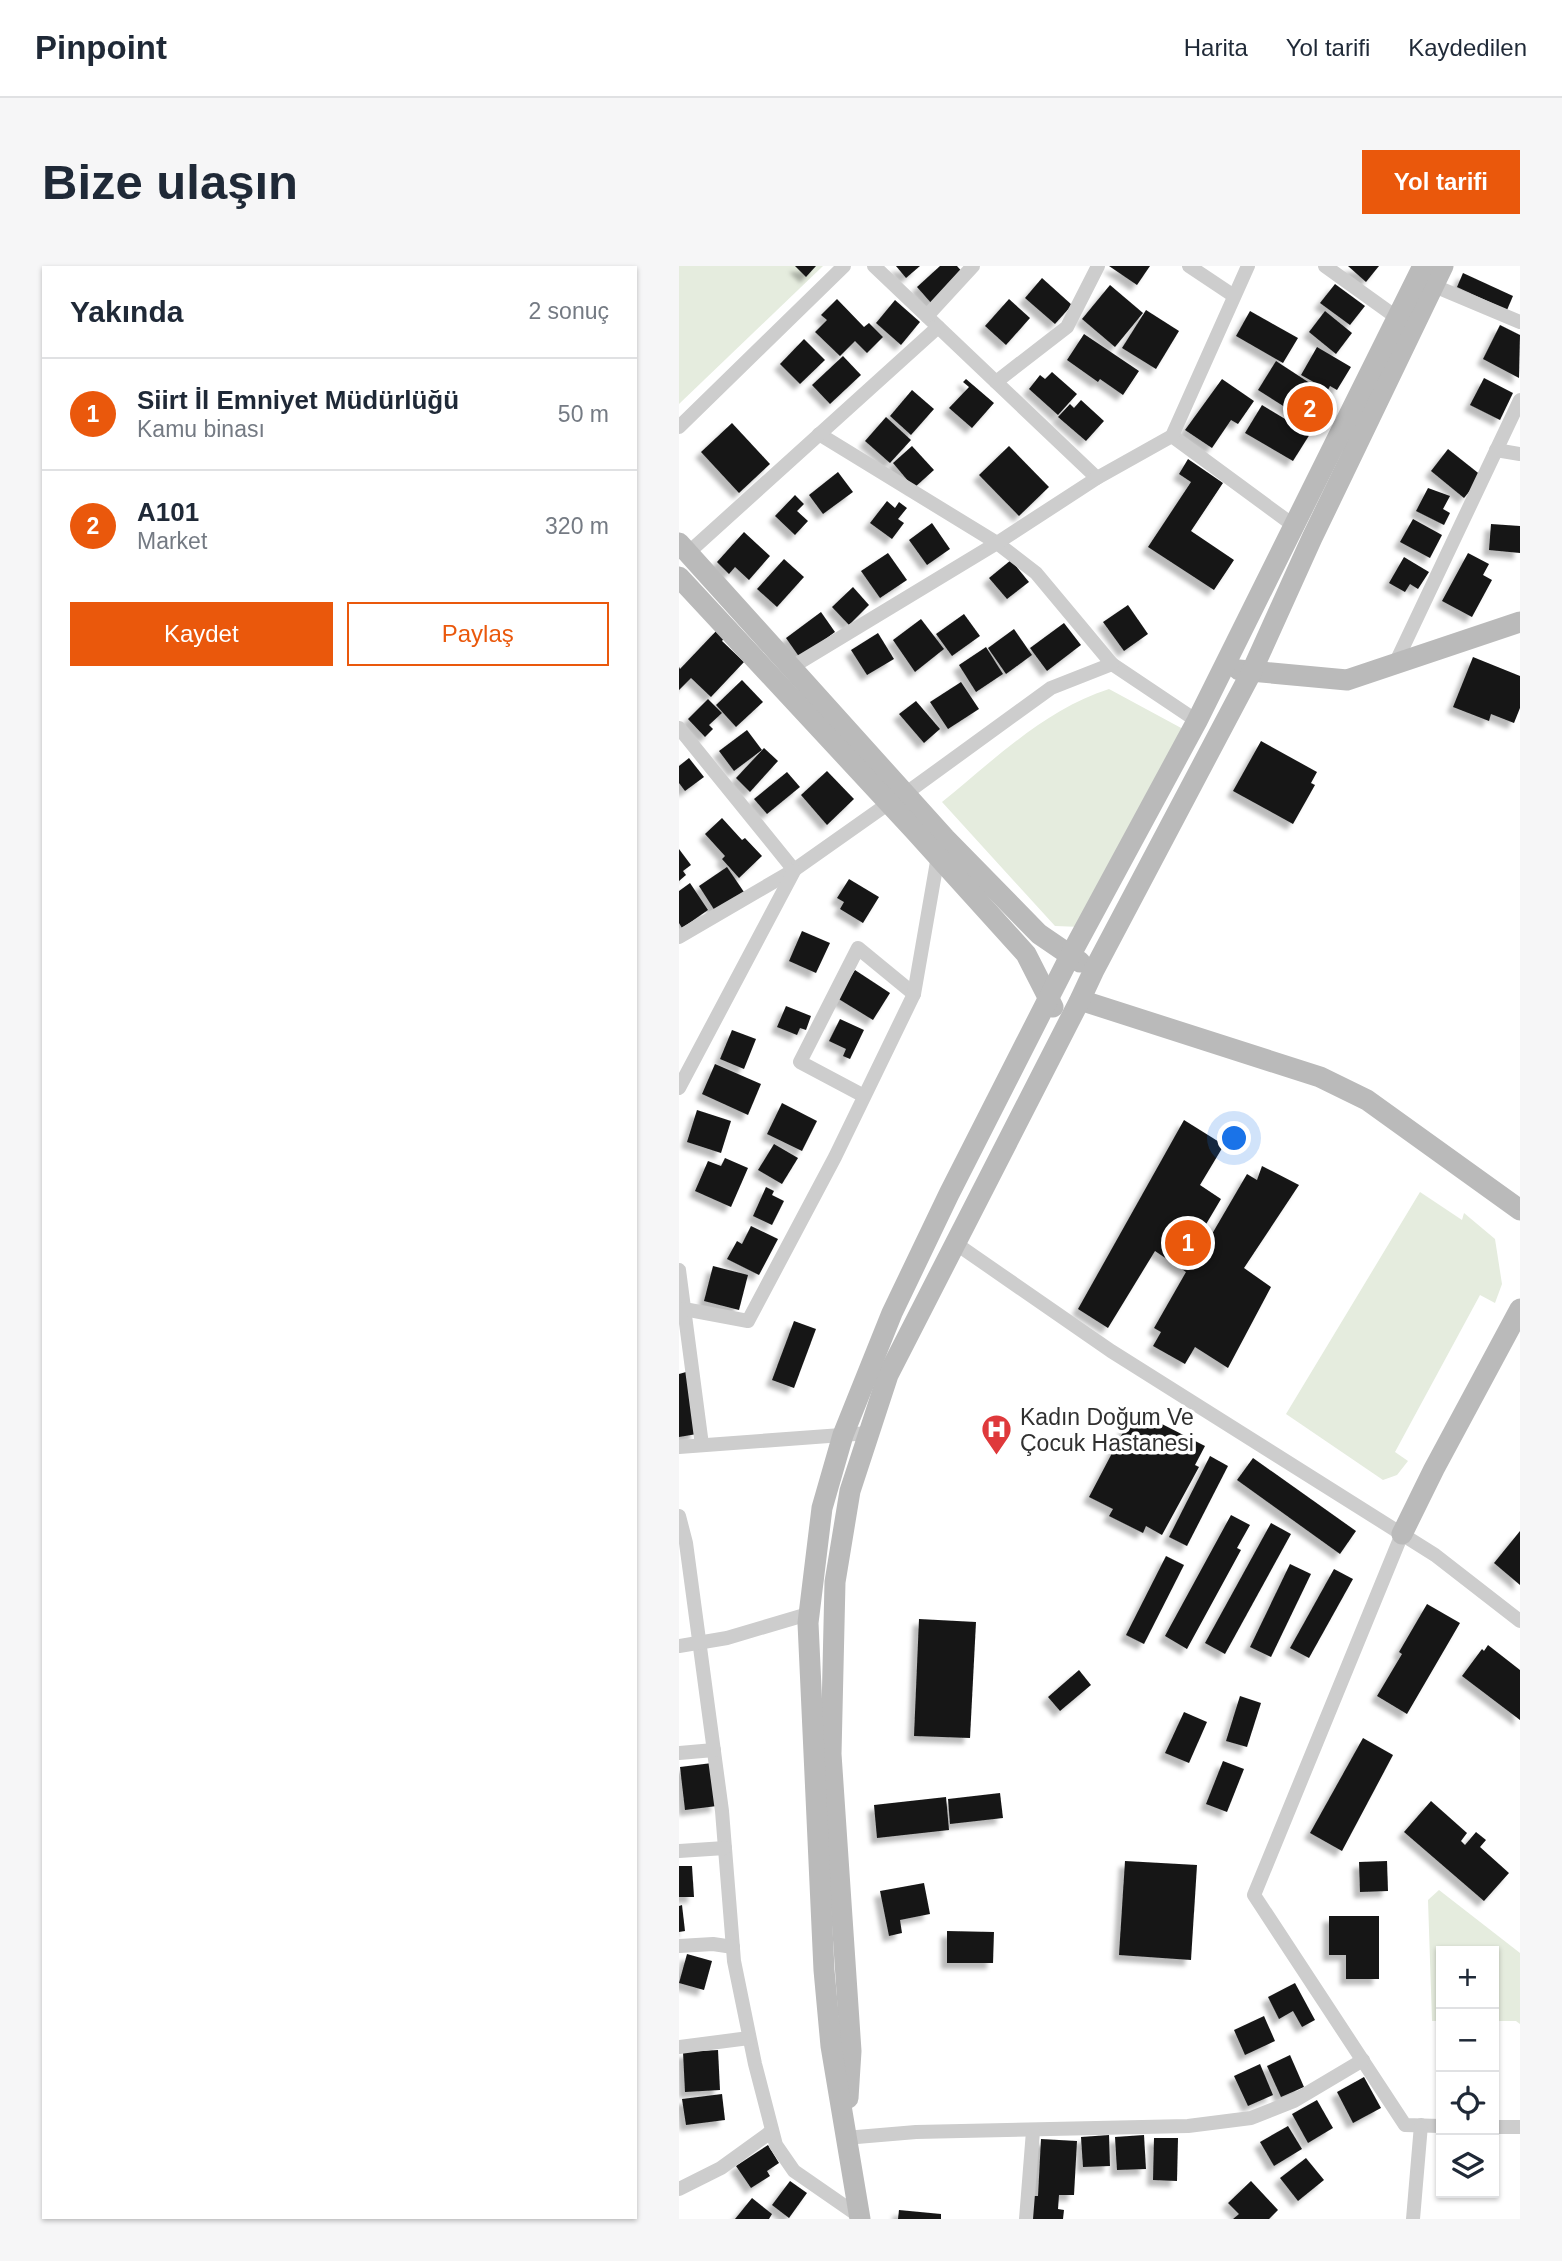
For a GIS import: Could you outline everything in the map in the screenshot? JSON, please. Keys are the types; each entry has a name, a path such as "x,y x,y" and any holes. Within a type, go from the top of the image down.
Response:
{"main road":[{"path":"859,2217 831,2046 824,1970 810,1683 809,1614 822,1508 843,1435 892,1313 1048,998 1198,721 1396,317 1433,272"},
{"path":"845,2138 851,2051 831,1754 835,1582 850,1491 888,1375 1094,970 1251,673 1433,272"},
{"path":"683,548 792,667 897,798 938,856 1026,954 1064,1029"},
{"path":"679,577 897,798 945,838 1039,934 1094,970"},
{"path":"1224,667 1251,673 1347,680 1520,622"},
{"path":"1080,1000 1320,1077 1367,1100 1520,1210"},
{"path":"1402,1534 1439,1458 1520,1309"}],"street":[{"path":"679,426 844,266"},
{"path":"874,266 1097,478"},
{"path":"683,548 819,434 933,321 973,266"},
{"path":"996,382 1066,327 1098,266"},
{"path":"1189,266 1234,296"},
{"path":"792,667 997,543 1097,478 1172,436 1248,266"},
{"path":"1325,266 1396,317"},
{"path":"1433,272 1520,322"},
{"path":"1395,664 1520,400"},
{"path":"819,434 997,543 1036,573 1112,664 1198,721"},
{"path":"1172,436 1293,525"},
{"path":"1496,450 1520,454"},
{"path":"679,937 795,870 1051,688 1112,664"},
{"path":"679,728 795,870"},
{"path":"684,1309 748,1321 914,994 938,856"},
{"path":"679,1088 795,870"},
{"path":"864,1097 800,1062 858,948 914,994"},
{"path":"955,1243 1111,1351 1435,1555 1520,1621"},
{"path":"679,1270 702,1445"},
{"path":"679,1447 869,1433"},
{"path":"679,1516 701,1643 725,1848 733,1947 750,2038 772,2131 776,2146 794,2171 859,2217"},
{"path":"1402,1534 1254,1895 1405,2125 1436,2126"},
{"path":"679,1646 727,1638 809,1614"},
{"path":"679,1753 714,1750"},
{"path":"679,1851 725,1848"},
{"path":"679,1946 713,1944 733,1947"},
{"path":"679,2047 750,2038"},
{"path":"845,2138 916,2132 1188,2126 1251,2118 1294,2101 1363,2060"},
{"path":"1413,2219 1421,2125"},
{"path":"1499,2127 1520,2127"},
{"path":"679,2189 722,2168 772,2131"},
{"path":"1026,2219 1033,2131"}],"shaded area":[{"path":"679,266 823,266 679,404"},
{"path":"1109,689 1183,729 1081,927 1055,926 942,802 1041,723 1085,698"},
{"path":"1420,1192 1462,1220 1464,1213 1495,1239 1502,1284 1495,1303 1480,1295 1395,1452 1408,1461 1397,1475 1383,1480 1286,1414"},
{"path":"1439,1890 1520,1953 1520,2024 1516,2021 1499,2021 1499,1946 1436,1946 1436,2021 1432,2021 1428,1900"}],"building":[{"path":"795,266 816,266 806,277"},
{"path":"896,266 920,266 906,278"},
{"path":"940,266 957,266 965,275 932,304 917,287"},
{"path":"1109,266 1150,266 1137,285"},
{"path":"1348,266 1379,266 1366,282"},
{"path":"1463,273 1513,296 1507,310 1457,287"},
{"path":"1042,278 1072,305 1055,324 1025,298"},
{"path":"1335,284 1365,306 1350,325 1320,303"},
{"path":"1110,285 1143,313 1115,347 1082,319"},
{"path":"837,299 864,327 869,323 883,337 867,353 855,341 840,356 815,332 827,320 821,315"},
{"path":"1009,299 1030,318 1006,345 985,326"},
{"path":"895,300 920,322 901,345 876,323"},
{"path":"1146,310 1179,331 1156,369 1122,348"},
{"path":"1250,311 1298,338 1283,363 1236,336"},
{"path":"1325,311 1352,333 1336,354 1309,332"},
{"path":"1500,325 1520,335 1519,378 1483,359"},
{"path":"1084,334 1139,371 1123,395 1100,379 1098,382 1067,360"},
{"path":"804,339 825,360 800,384 780,364"},
{"path":"1317,347 1351,367 1337,390 1330,386 1328,390 1301,375"},
{"path":"843,356 861,375 830,404 812,385"},
{"path":"1276,361 1325,393 1307,421 1258,390"},
{"path":"1052,372 1077,394 1058,415 1029,389 1040,375 1045,379"},
{"path":"1484,378 1513,393 1500,420 1470,405"},
{"path":"966,379 994,403 972,428 949,408 969,387 963,382"},
{"path":"1222,379 1254,401 1238,424 1231,420 1212,448 1185,430"},
{"path":"912,390 934,409 911,435 890,416"},
{"path":"1081,400 1104,421 1086,441 1058,417 1070,404 1074,408"},
{"path":"1262,405 1310,434 1293,461 1245,433"},
{"path":"886,417 911,440 890,463 865,441"},
{"path":"732,423 770,464 739,493 701,452"},
{"path":"912,446 934,470 914,488 893,463"},
{"path":"1009,446 1049,487 1019,516 979,475"},
{"path":"1448,449 1482,476 1464,498 1431,471"},
{"path":"1188,459 1223,483 1191,531 1234,560 1214,590 1148,547 1191,482 1179,474"},
{"path":"838,472 853,492 823,514 809,495"},
{"path":"1428,488 1450,496 1443,509 1450,513 1444,525 1416,511"},
{"path":"795,495 804,504 797,511 808,521 795,535 775,516"},
{"path":"887,501 895,508 899,502 907,508 898,519 904,523 892,539 870,523"},
{"path":"1413,519 1442,535 1430,558 1400,542"},
{"path":"932,523 950,549 927,565 909,540"},
{"path":"1491,524 1520,526 1520,553 1489,550"},
{"path":"744,532 770,556 749,580 735,567 729,574 717,562"},
{"path":"888,553 907,580 880,598 861,571"},
{"path":"1468,553 1489,564 1483,575 1492,580 1472,617 1442,601"},
{"path":"1404,557 1429,572 1418,589 1410,584 1405,592 1389,583"},
{"path":"784,559 804,577 777,607 757,589"},
{"path":"1011,560 1029,582 1007,599 989,578"},
{"path":"853,587 869,605 849,625 832,607"},
{"path":"1128,605 1148,634 1124,651 1103,622"},
{"path":"821,612 835,632 800,658 786,638"},
{"path":"964,614 980,636 952,656 936,634"},
{"path":"921,619 944,649 915,672 893,640"},
{"path":"1064,623 1081,645 1047,671 1030,648"},
{"path":"718,629 725,637 722,641 744,662 711,697 691,678 679,690 679,667 680,669"},
{"path":"1014,629 1032,655 1006,674 988,648"},
{"path":"878,633 894,659 867,675 851,650"},
{"path":"986,647 1003,674 976,692 959,665"},
{"path":"1473,657 1520,676 1520,708 1514,723 1491,714 1489,721 1453,707"},
{"path":"742,680 763,702 736,727 716,705"},
{"path":"961,682 979,709 948,729 930,702"},
{"path":"708,699 722,713 709,725 713,729 705,737 688,719"},
{"path":"916,701 940,729 924,743 899,714"},
{"path":"747,730 762,750 734,771 719,751"},
{"path":"1261,741 1317,772 1311,783 1315,785 1293,824 1233,791"},
{"path":"764,748 778,761 750,792 736,778"},
{"path":"689,758 704,777 685,791 679,783 679,766"},
{"path":"827,771 854,799 827,825 801,795"},
{"path":"787,772 800,787 767,814 754,799"},
{"path":"722,818 742,840 745,838 762,856 739,878 722,859 725,856 705,834"},
{"path":"679,849 691,865 683,871 686,875 679,881"},
{"path":"727,867 744,892 715,911 699,886"},
{"path":"849,879 879,897 863,923 840,909 844,902 837,898"},
{"path":"690,883 708,910 682,928 679,923 679,891"},
{"path":"802,931 830,943 816,973 789,961"},
{"path":"855,970 890,993 873,1020 837,998"},
{"path":"786,1006 811,1016 806,1030 800,1028 797,1035 777,1027"},
{"path":"840,1019 864,1030 850,1059 843,1056 846,1049 829,1041"},
{"path":"732,1030 756,1039 744,1069 720,1059"},
{"path":"715,1064 761,1084 748,1115 702,1094"},
{"path":"782,1103 817,1121 802,1151 767,1134"},
{"path":"697,1110 731,1121 721,1153 687,1142"},
{"path":"1184,1120 1224,1145 1200,1185 1221,1199 1205,1226 1212,1234 1247,1174 1257,1180 1262,1166 1299,1185 1244,1268 1271,1287 1228,1368 1195,1347 1185,1364 1153,1346 1161,1332 1154,1328 1186,1272 1155,1251 1108,1328 1078,1309"},
{"path":"774,1144 798,1158 782,1184 758,1170"},
{"path":"725,1158 748,1168 731,1207 695,1191 708,1161 721,1166"},
{"path":"766,1187 774,1191 772,1195 784,1201 772,1225 753,1216"},
{"path":"751,1226 778,1239 759,1275 727,1259 737,1241 742,1244"},
{"path":"713,1266 748,1275 739,1310 704,1301"},
{"path":"794,1321 816,1329 794,1388 772,1380"},
{"path":"686,1372 697,1434 679,1437 679,1374"},
{"path":"1132,1415 1154,1426 1156,1421 1205,1446 1195,1465 1199,1467 1162,1535 1146,1526 1143,1533 1109,1516 1113,1509 1089,1497"},
{"path":"1210,1456 1228,1466 1187,1546 1169,1537"},
{"path":"1253,1458 1356,1531 1340,1554 1237,1480"},
{"path":"1231,1515 1250,1525 1237,1548 1241,1550 1187,1649 1165,1636"},
{"path":"1271,1523 1291,1534 1225,1654 1205,1643"},
{"path":"1520,1531 1520,1585 1494,1563"},
{"path":"1166,1556 1184,1565 1144,1644 1126,1635"},
{"path":"1290,1564 1311,1574 1271,1657 1250,1647"},
{"path":"1334,1569 1353,1579 1309,1658 1290,1648"},
{"path":"1427,1604 1460,1623 1407,1714 1377,1696"},
{"path":"919,1619 976,1622 970,1738 914,1736"},
{"path":"1488,1645 1520,1670 1520,1720 1462,1676"},
{"path":"1079,1670 1091,1685 1060,1711 1048,1697"},
{"path":"1240,1696 1261,1703 1247,1747 1226,1741"},
{"path":"1184,1712 1207,1722 1189,1763 1165,1753"},
{"path":"1363,1738 1393,1755 1342,1851 1310,1833"},
{"path":"1223,1761 1244,1769 1227,1812 1206,1804"},
{"path":"712,1763 717,1806 685,1810 680,1767"},
{"path":"1000,1793 1003,1818 950,1824 948,1799"},
{"path":"946,1797 949,1830 877,1838 874,1805"},
{"path":"1431,1801 1467,1833 1461,1841 1465,1845 1476,1832 1486,1840 1480,1847 1509,1873 1484,1901 1404,1832"},
{"path":"1125,1861 1197,1865 1191,1960 1119,1955"},
{"path":"1387,1861 1388,1891 1360,1892 1359,1862"},
{"path":"679,1866 692,1866 694,1897 679,1897"},
{"path":"924,1883 930,1914 900,1920 902,1933 889,1936 880,1891"},
{"path":"682,1905 685,1931 679,1932 679,1906"},
{"path":"1329,1916 1379,1916 1379,1979 1346,1979 1346,1955 1329,1955"},
{"path":"947,1931 994,1932 993,1963 947,1963"},
{"path":"687,1954 712,1961 704,1990 679,1983"},
{"path":"1295,1983 1315,2020 1302,2027 1293,2011 1279,2019 1268,1997"},
{"path":"1264,2016 1275,2041 1245,2055 1234,2030"},
{"path":"718,2050 720,2090 685,2092 683,2052"},
{"path":"1290,2055 1304,2087 1281,2097 1267,2066"},
{"path":"1260,2064 1273,2095 1248,2106 1234,2076"},
{"path":"1364,2077 1381,2108 1353,2123 1337,2092"},
{"path":"722,2094 725,2120 686,2125 682,2099"},
{"path":"1317,2100 1333,2128 1308,2143 1292,2114"},
{"path":"1288,2126 1302,2149 1274,2166 1260,2142"},
{"path":"1109,2135 1110,2166 1083,2167 1081,2137"},
{"path":"1144,2135 1146,2169 1117,2170 1115,2137"},
{"path":"1154,2138 1178,2138 1177,2181 1153,2180"},
{"path":"1041,2139 1077,2141 1074,2195 1059,2195 1058,2209 1064,2210 1063,2219 1031,2219 1032,2196 1038,2196"},
{"path":"768,2145 779,2163 767,2171 770,2176 751,2188 736,2166"},
{"path":"1306,2158 1324,2180 1298,2201 1280,2178"},
{"path":"790,2181 807,2193 789,2218 772,2205"},
{"path":"1251,2181 1278,2210 1269,2219 1233,2219 1239,2214 1228,2203"},
{"path":"752,2198 772,2214 769,2219 735,2219"},
{"path":"899,2210 941,2214 941,2219 898,2219"}],"place":[{"name":"A101","path":"1310,409"},
{"name":"Siirt İl Emniyet Müdürlüğü","path":"1188,1243"},
{"name":"Kadın Doğum Ve Çocuk Hastanesi","path":"997,1457"}]}
